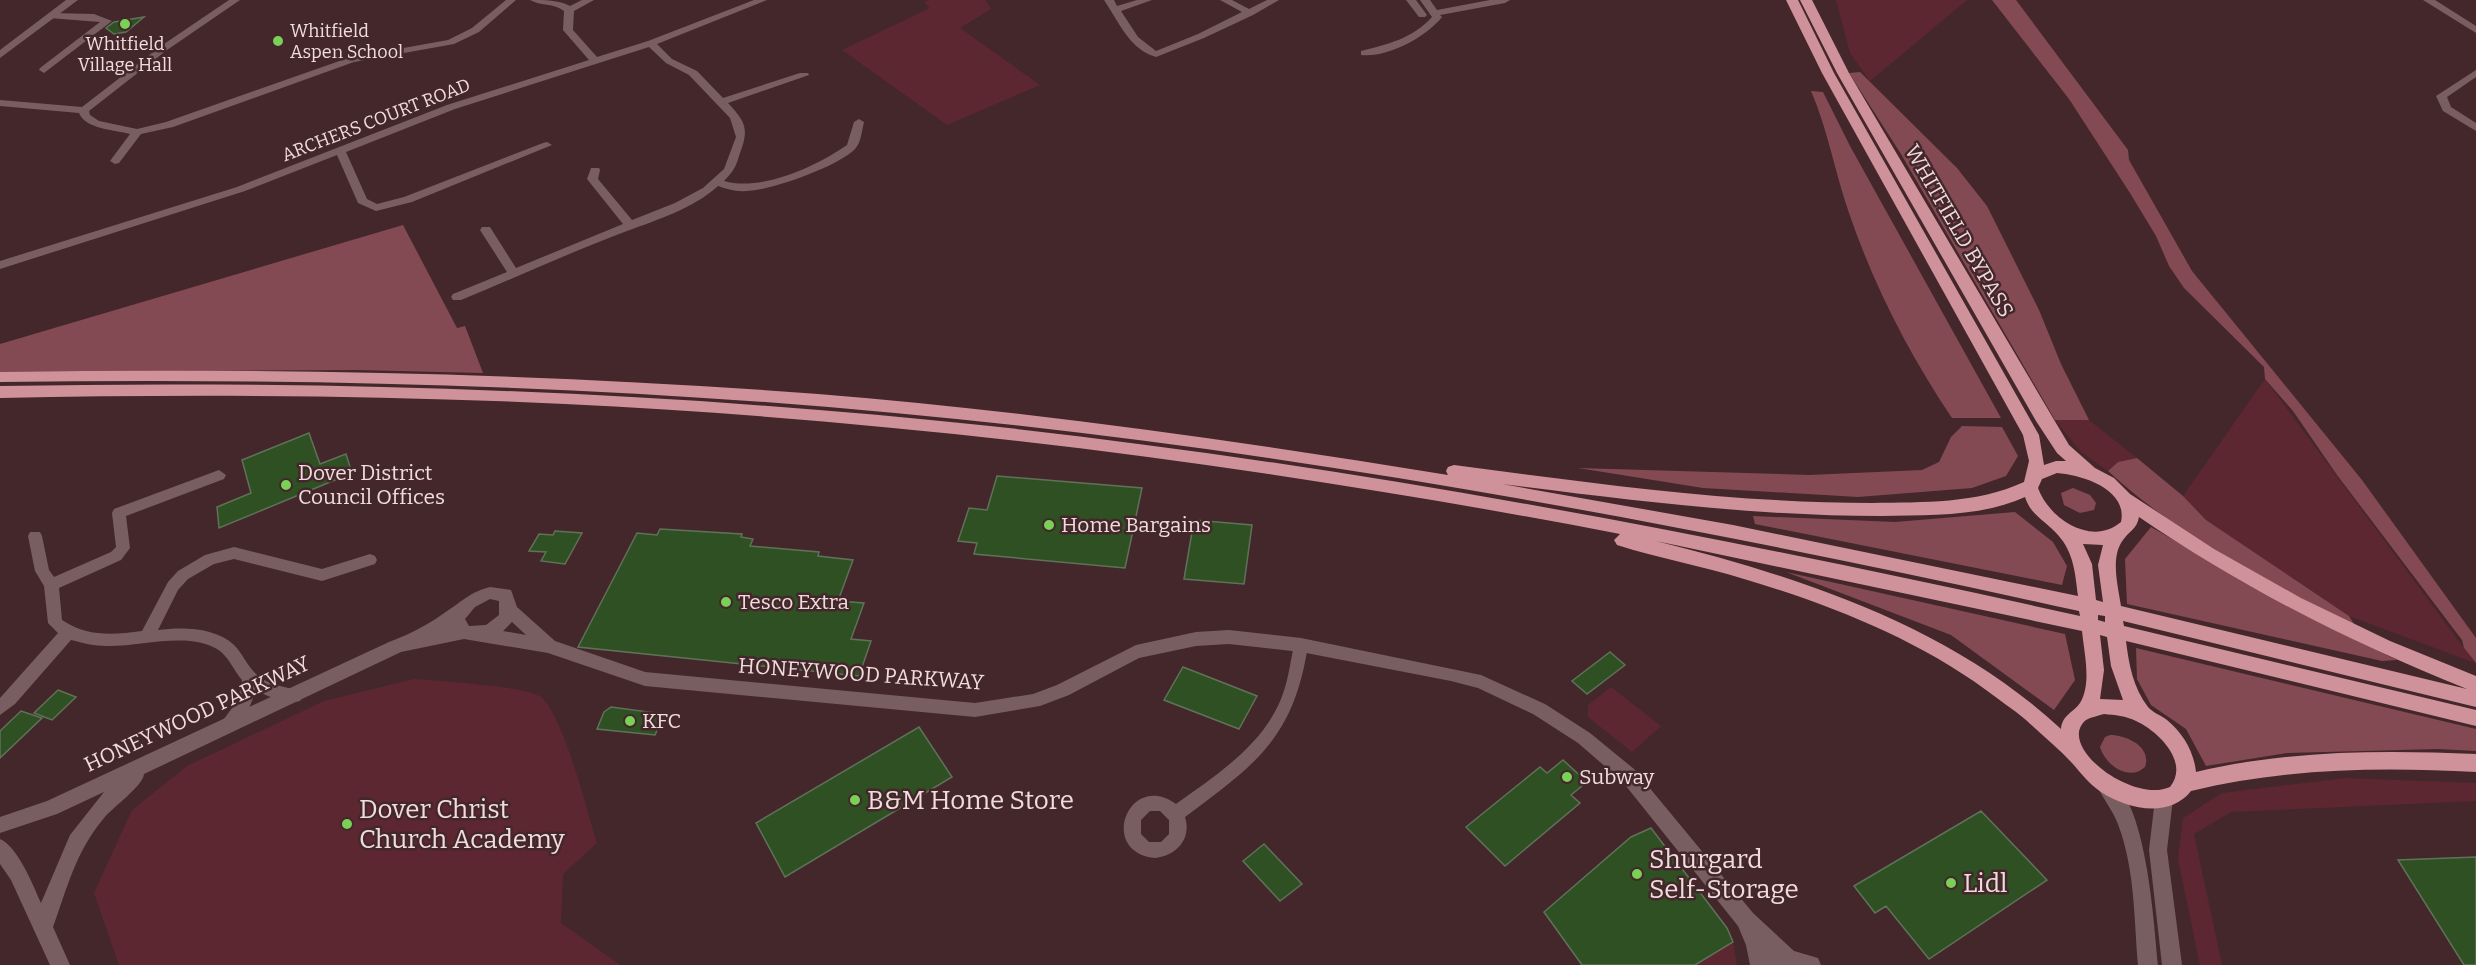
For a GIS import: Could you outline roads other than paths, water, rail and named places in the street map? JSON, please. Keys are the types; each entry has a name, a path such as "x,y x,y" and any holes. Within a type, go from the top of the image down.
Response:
{"highway":[{"name":"WHITFIELD BYPASS","path":"1792,0 1827,73 2031,435 2037,461 2032,482"},
{"name":"WHITFIELD BYPASS","path":"1806,0 1844,73 2042,417 2063,449 2089,473"},
{"path":"0,377 436,380 657,388 979,416 1286,455 1582,505 1905,566 2476,699"},
{"path":"0,392 439,394 665,404 799,414 1130,449 1431,495 1731,549 1919,587 2161,642 2476,718"},
{"path":"1286,455 1318,454 1687,502 1781,508 1874,510 1971,506 2002,499 2032,482 2043,471 2056,467 2089,473 2113,487 2125,499 2186,540 2292,602 2412,660 2476,684"},
{"path":"2032,482 2032,500 2041,513 2064,530 2077,548 2083,564 2094,660 2094,688 2088,709"},
{"path":"1431,495 1692,556 1826,600 1895,630 1976,672 2028,709 2076,755 2088,772 2106,786 2136,799 2164,799 2176,794 2184,784 2186,761 2177,744 2163,728 2144,716 2114,706 2088,709 2075,720 2071,727 2072,745 2076,755"},
{"path":"2064,530 2092,538 2117,535 2124,531 2130,520 2125,499"},
{"path":"2117,535 2109,555 2108,576 2120,666 2130,696 2144,716"},
{"path":"2184,784 2234,772 2293,765 2416,760 2476,763"}],"street":[{"path":"0,55 73,0"},
{"path":"0,103 84,110 164,48 235,0"},
{"path":"84,110 85,116 96,123 137,132 170,125 351,60 375,53 452,42 482,25 512,0"},
{"path":"535,0 561,3 570,10"},
{"path":"570,10 590,0"},
{"name":"ARCHERS COURT ROAD","path":"0,265 196,205 450,107 651,44 762,0"},
{"path":"1109,0 1137,42 1148,52 1156,54 1250,13 1274,0"},
{"path":"1116,9 1147,0"},
{"path":"1225,0 1250,13"},
{"path":"1364,53 1406,42 1422,35 1436,15 1505,0"},
{"path":"2428,0 2476,30"},
{"path":"1412,2 1425,1 1436,15"},
{"path":"1412,2 1422,15"},
{"path":"570,10 568,30 596,62"},
{"path":"44,70 107,21 94,17 52,16"},
{"path":"66,16 91,30 89,36"},
{"path":"457,297 695,198 717,182 735,158 741,137 735,117 693,73 669,61 651,44"},
{"path":"2476,73 2441,96 2447,109 2476,128"},
{"path":"721,102 804,75"},
{"path":"717,182 737,188 753,187 829,161 852,146 859,122"},
{"path":"115,161 137,132"},
{"path":"340,150 362,201 376,208 408,200 547,145"},
{"path":"595,170 592,179 630,226"},
{"path":"486,230 514,274"},
{"path":"51,585 116,556 123,548 119,513 219,475"},
{"path":"35,536 42,571 51,585 55,623 68,633 96,638 190,635 218,642 234,654 250,679 269,691 295,696"},
{"path":"146,638 172,586 183,575 210,559 234,553 248,555 322,575 370,560"},
{"path":"490,593 505,595 510,605 510,611 500,625 471,633 457,624 458,613 468,602 490,593"},
{"name":"HONEYWOOD PARKWAY","path":"510,611 549,646"},
{"name":"HONEYWOOD PARKWAY","path":"0,825 51,808 155,761 412,641 458,613"},
{"path":"0,708 24,683 40,658 68,633"},
{"name":"HONEYWOOD PARKWAY","path":"412,641 471,633 549,646 616,671 645,679 975,710 1034,700 1063,690 1136,652 1165,645 1229,637 1300,645 1451,674 1481,682 1539,709 1584,738 1628,775 1746,920 1789,958"},
{"path":"1176,814 1238,769 1267,739 1293,692 1299,669 1300,645"},
{"path":"226,728 244,703 250,679"},
{"path":"44,925 51,899 75,839 109,797 155,761"},
{"path":"2106,786 2121,807 2132,832 2148,965"},
{"path":"2164,799 2158,850 2172,965"},
{"path":"0,848 10,860 44,925 60,965"},
{"name":"HONEYWOOD PARKWAY","path":"1746,920 1756,945 1760,965"},
{"path":"1769,965 1789,958 1811,965"}],"place":[{"name":"Whitfield Village Hall","path":"125,24"},
{"name":"Whitfield Aspen School","path":"278,41"},
{"name":"Dover District Council Offices","path":"286,485"},
{"name":"Home Bargains","path":"1049,525"},
{"name":"Tesco Extra","path":"726,602"},
{"name":"KFC","path":"630,721"},
{"name":"Subway","path":"1567,777"},
{"name":"B&M Home Store","path":"855,800"},
{"name":"Dover Christ Church Academy","path":"347,824"},
{"name":"Shurgard Self-Storage","path":"1637,874"},
{"name":"Lidl","path":"1951,883"}]}
